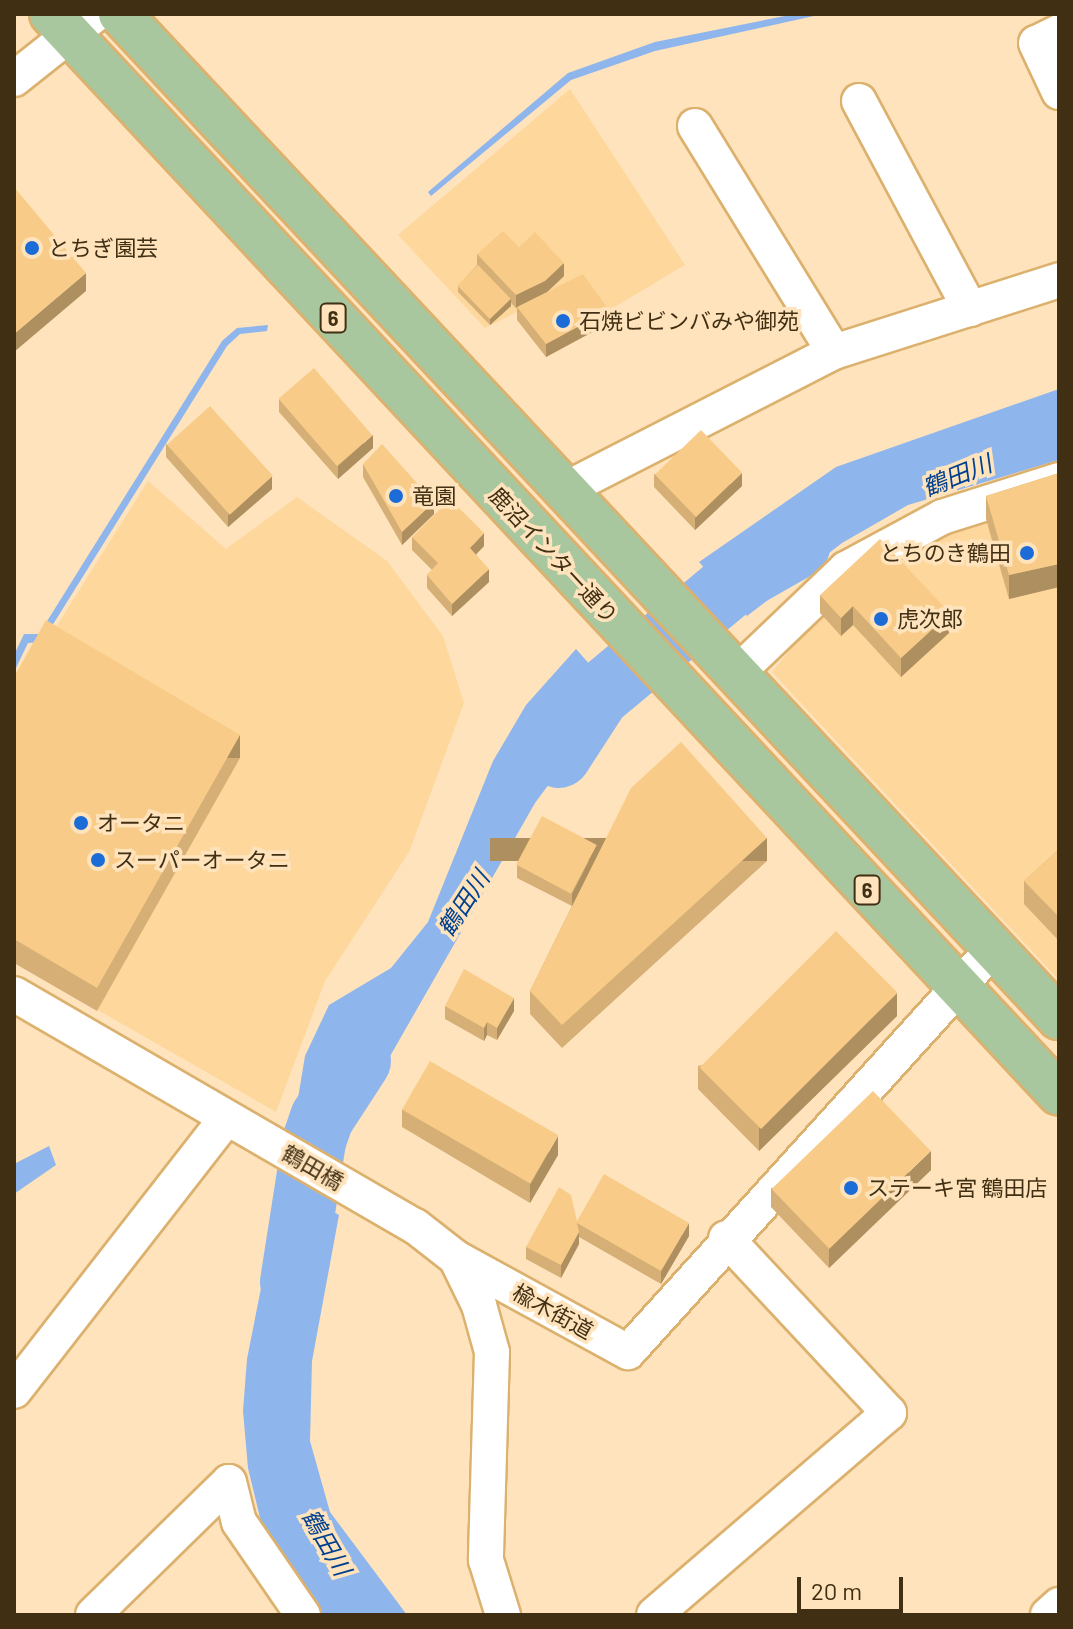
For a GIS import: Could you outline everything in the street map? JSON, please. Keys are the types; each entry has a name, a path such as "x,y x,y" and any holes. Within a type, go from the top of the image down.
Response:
{"main road":[{"name":"6","path":"120,14 1059,1018"},
{"name":"鹿沼インター通り","path":"72,21 674,687 1059,1094"}],"street":[{"path":"14,79 72,21"},
{"path":"1059,32 1036,43 1059,92"},
{"path":"859,101 970,309"},
{"path":"695,126 834,352"},
{"path":"566,489 834,352 1059,280"},
{"path":"726,662 846,569 942,517 1059,480"},
{"path":"654,1615 889,1413 726,1238 994,948"},
{"path":"14,994 226,1119 14,1391"},
{"name":"鶴田橋","path":"226,1119 352,1189"},
{"name":"楡木街道","path":"352,1189 415,1226 456,1258 628,1352 726,1238"},
{"path":"456,1258 479,1305 492,1352 486,1560 503,1615"},
{"path":"93,1615 229,1482 239,1522 303,1615"},
{"path":"1048,1615 1059,1605"}],"shaded area":[{"path":"570,89 685,265 606,312 586,278 485,328 398,235"},
{"path":"148,481 226,549 297,497 387,561 443,636 464,703 409,852 325,981 276,1112 14,962 14,694"},
{"path":"1059,492 1059,980 772,672 854,571 948,526"}],"water":[{"path":"795,14 823,14 655,51 571,80 431,196 428,192 568,73 655,42"},
{"path":"268,325 267,331 240,334 227,346 42,642 28,643 14,672 14,655 24,634 39,634 222,341 237,328"},
{"path":"1059,389 1059,460 908,505 842,543 747,616 699,562 836,467"},
{"path":"576,649 616,694 535,803 338,1147 294,1122 305,1056 329,1005 391,968 428,922 493,761 526,705"},
{"path":"49,1146 56,1165 14,1194 14,1164"},
{"path":"282,1182 339,1215 312,1361 310,1441 330,1512 407,1615 323,1615 289,1572 261,1522 248,1468 243,1411 247,1359"}],"building":[{"name":"とちぎ園芸","path":"14,187 86,273 14,334"},
{"path":"503,231 519,247 535,232 564,263 545,281 516,295 477,254"},
{"path":"478,265 511,299 490,319 457,285"},
{"name":"石焼ビビンバみや御苑","path":"583,274 609,310 546,344 517,307"},
{"path":"314,368 372,435 337,466 279,399"},
{"path":"210,406 273,476 230,515 167,445"},
{"path":"701,430 742,472 696,517 655,474"},
{"name":"竜園","path":"382,444 434,502 402,532 363,464"},
{"name":"とちのき鶴田","path":"1059,473 1059,564 1009,575 986,496"},
{"path":"450,499 484,533 470,548 489,569 452,604 427,575 438,563 412,537"},
{"name":"虎次郎","path":"880,539 950,613 901,658 853,606 841,618 820,595"},
{"name":"スーパーオータニ","path":"46,620 240,735 97,988 14,939 14,677"},
{"path":"681,742 767,838 562,1025 530,991 631,788"},
{"path":"542,816 597,845 571,894 516,865"},
{"path":"1059,849 1059,917 1024,881"},
{"path":"836,931 898,993 761,1129 700,1067"},
{"path":"464,969 514,998 497,1028 487,1022 484,1028 445,1006"},
{"path":"430,1061 558,1135 530,1183 402,1109"},
{"name":"ステーキ宮 鶴田店","path":"873,1091 931,1151 829,1249 772,1189"},
{"path":"604,1174 689,1223 661,1271 577,1223 579,1232 561,1265 526,1247 559,1187 571,1195 577,1221"}],"waterway":[{"name":"鶴田川","path":"559,756 598,696 735,582 798,546"},
{"name":"鶴田川","path":"292,1282 314,1141 322,1118 359,1061"}],"place":[{"name":"とちぎ園芸","path":"32,248"},
{"name":"石焼ビビンバみや御苑","path":"563,321"},
{"name":"竜園","path":"396,496"},
{"name":"とちのき鶴田","path":"1027,553"},
{"name":"虎次郎","path":"881,619"},
{"name":"オータニ","path":"81,823"},
{"name":"スーパーオータニ","path":"98,860"},
{"name":"ステーキ宮 鶴田店","path":"851,1188"}]}
